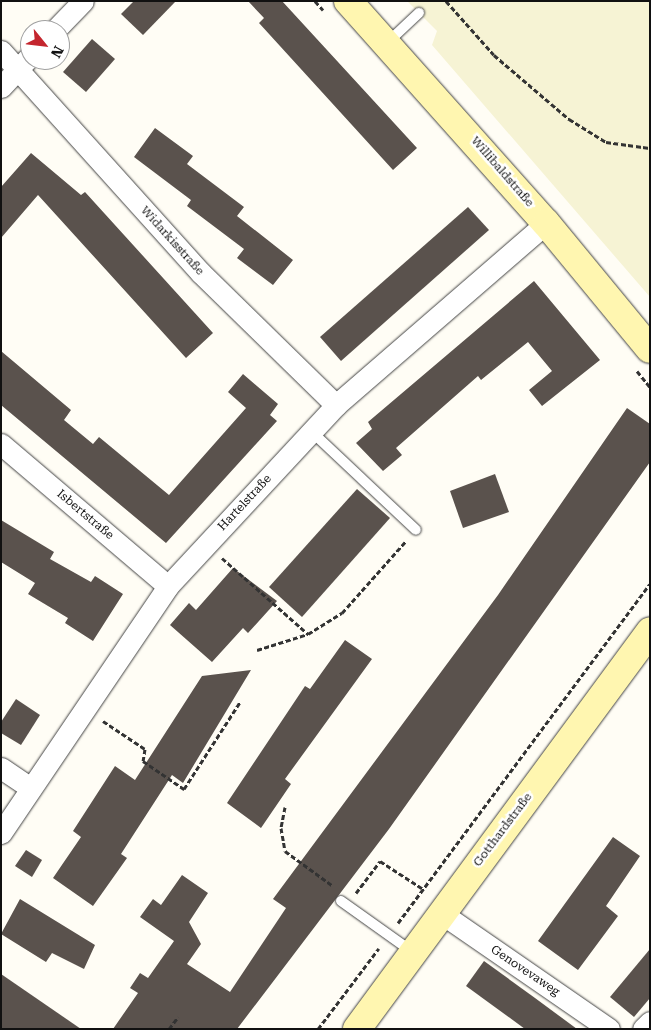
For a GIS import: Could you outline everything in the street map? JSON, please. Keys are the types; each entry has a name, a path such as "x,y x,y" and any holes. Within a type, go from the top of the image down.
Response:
{"street":[{"path":"65,20 83,1"},
{"name":"Willibaldstraße","path":"348,1 546,223 650,349"},
{"name":"Widarkisstraße","path":"1,51 20,60"},
{"path":"1,87 20,66"},
{"name":"Widarkisstraße","path":"31,70 201,273 336,405"},
{"name":"Hartelstraße","path":"1,833 168,586 336,405 546,223"},
{"name":"Isbertstraße","path":"1,444 168,586"},
{"name":"Gotthardstraße","path":"357,1029 650,631"},
{"path":"1,768 31,788"},
{"name":"Genovevaweg","path":"441,913 609,1029"},
{"path":"644,1029 650,1022"}],"lane":[{"path":"387,43 419,13"},
{"path":"311,431 416,530"},
{"path":"341,901 413,952"}],"path":[{"path":"446,1 494,55 569,119 606,142 650,148"},
{"path":"257,650 308,634 342,613 416,530"},
{"path":"206,546 254,582 308,634"},
{"path":"318,1029 650,584"},
{"path":"84,710 145,749 143,762 184,789 240,702"},
{"path":"285,807 281,828 285,851 339,890"},
{"path":"352,894 380,861 423,889"},
{"path":"169,1029 178,1016"}],"shaded area":[{"path":"407,1 650,1 650,297 432,45 437,31"}],"building":[{"path":"134,1 176,1 143,35 121,14"},
{"path":"248,1 282,1 417,148 393,170 259,23 264,18"},
{"path":"92,39 115,59 86,92 63,72 70,70 70,64"},
{"path":"155,128 193,156 187,164 244,207 237,216 293,260 273,285 237,258 244,249 187,206 191,200 134,157"},
{"path":"31,153 81,195 85,192 213,333 186,358 38,195 1,238 1,187"},
{"path":"468,207 489,230 341,361 320,337"},
{"path":"534,281 600,360 542,406 529,390 552,371 528,342 481,380 478,376 396,448 402,455 383,471 356,443 372,429 368,422"},
{"path":"1,351 71,410 64,420 93,444 99,437 169,495 246,408 228,392 243,374 278,404 270,415 277,421 166,543 1,405"},
{"path":"627,408 650,424 650,462 389,829 237,1029 113,1029 138,993 130,988 140,973 148,978 174,941 140,917 153,899 161,905 182,875 208,893 189,922 201,944 187,964 230,992 286,908 273,899 498,595"},
{"path":"495,474 509,512 463,528 450,491"},
{"path":"357,489 390,518 302,617 269,587"},
{"path":"1,520 54,552 50,559 91,582 95,576 123,594 93,641 65,623 68,618 28,594 35,583 1,562"},
{"path":"233,568 277,601 248,633 243,628 212,662 170,625 189,603 196,610"},
{"path":"345,640 372,659 285,779 291,784 261,828 227,803 305,686 310,689"},
{"path":"251,670 183,783 172,775 121,854 127,858 93,906 53,878 81,837 73,831 115,766 135,780 202,676"},
{"path":"16,699 40,715 21,745 1,733 1,722"},
{"path":"613,837 640,856 606,906 618,916 578,970 538,941"},
{"path":"26,850 42,860 32,877 15,866"},
{"path":"20,899 95,945 84,969 52,953 46,962 1,934"},
{"path":"650,949 650,998 634,1017 610,997"},
{"path":"484,961 577,1029 525,1029 466,986"},
{"path":"1,974 81,1029 1,1029"}]}
